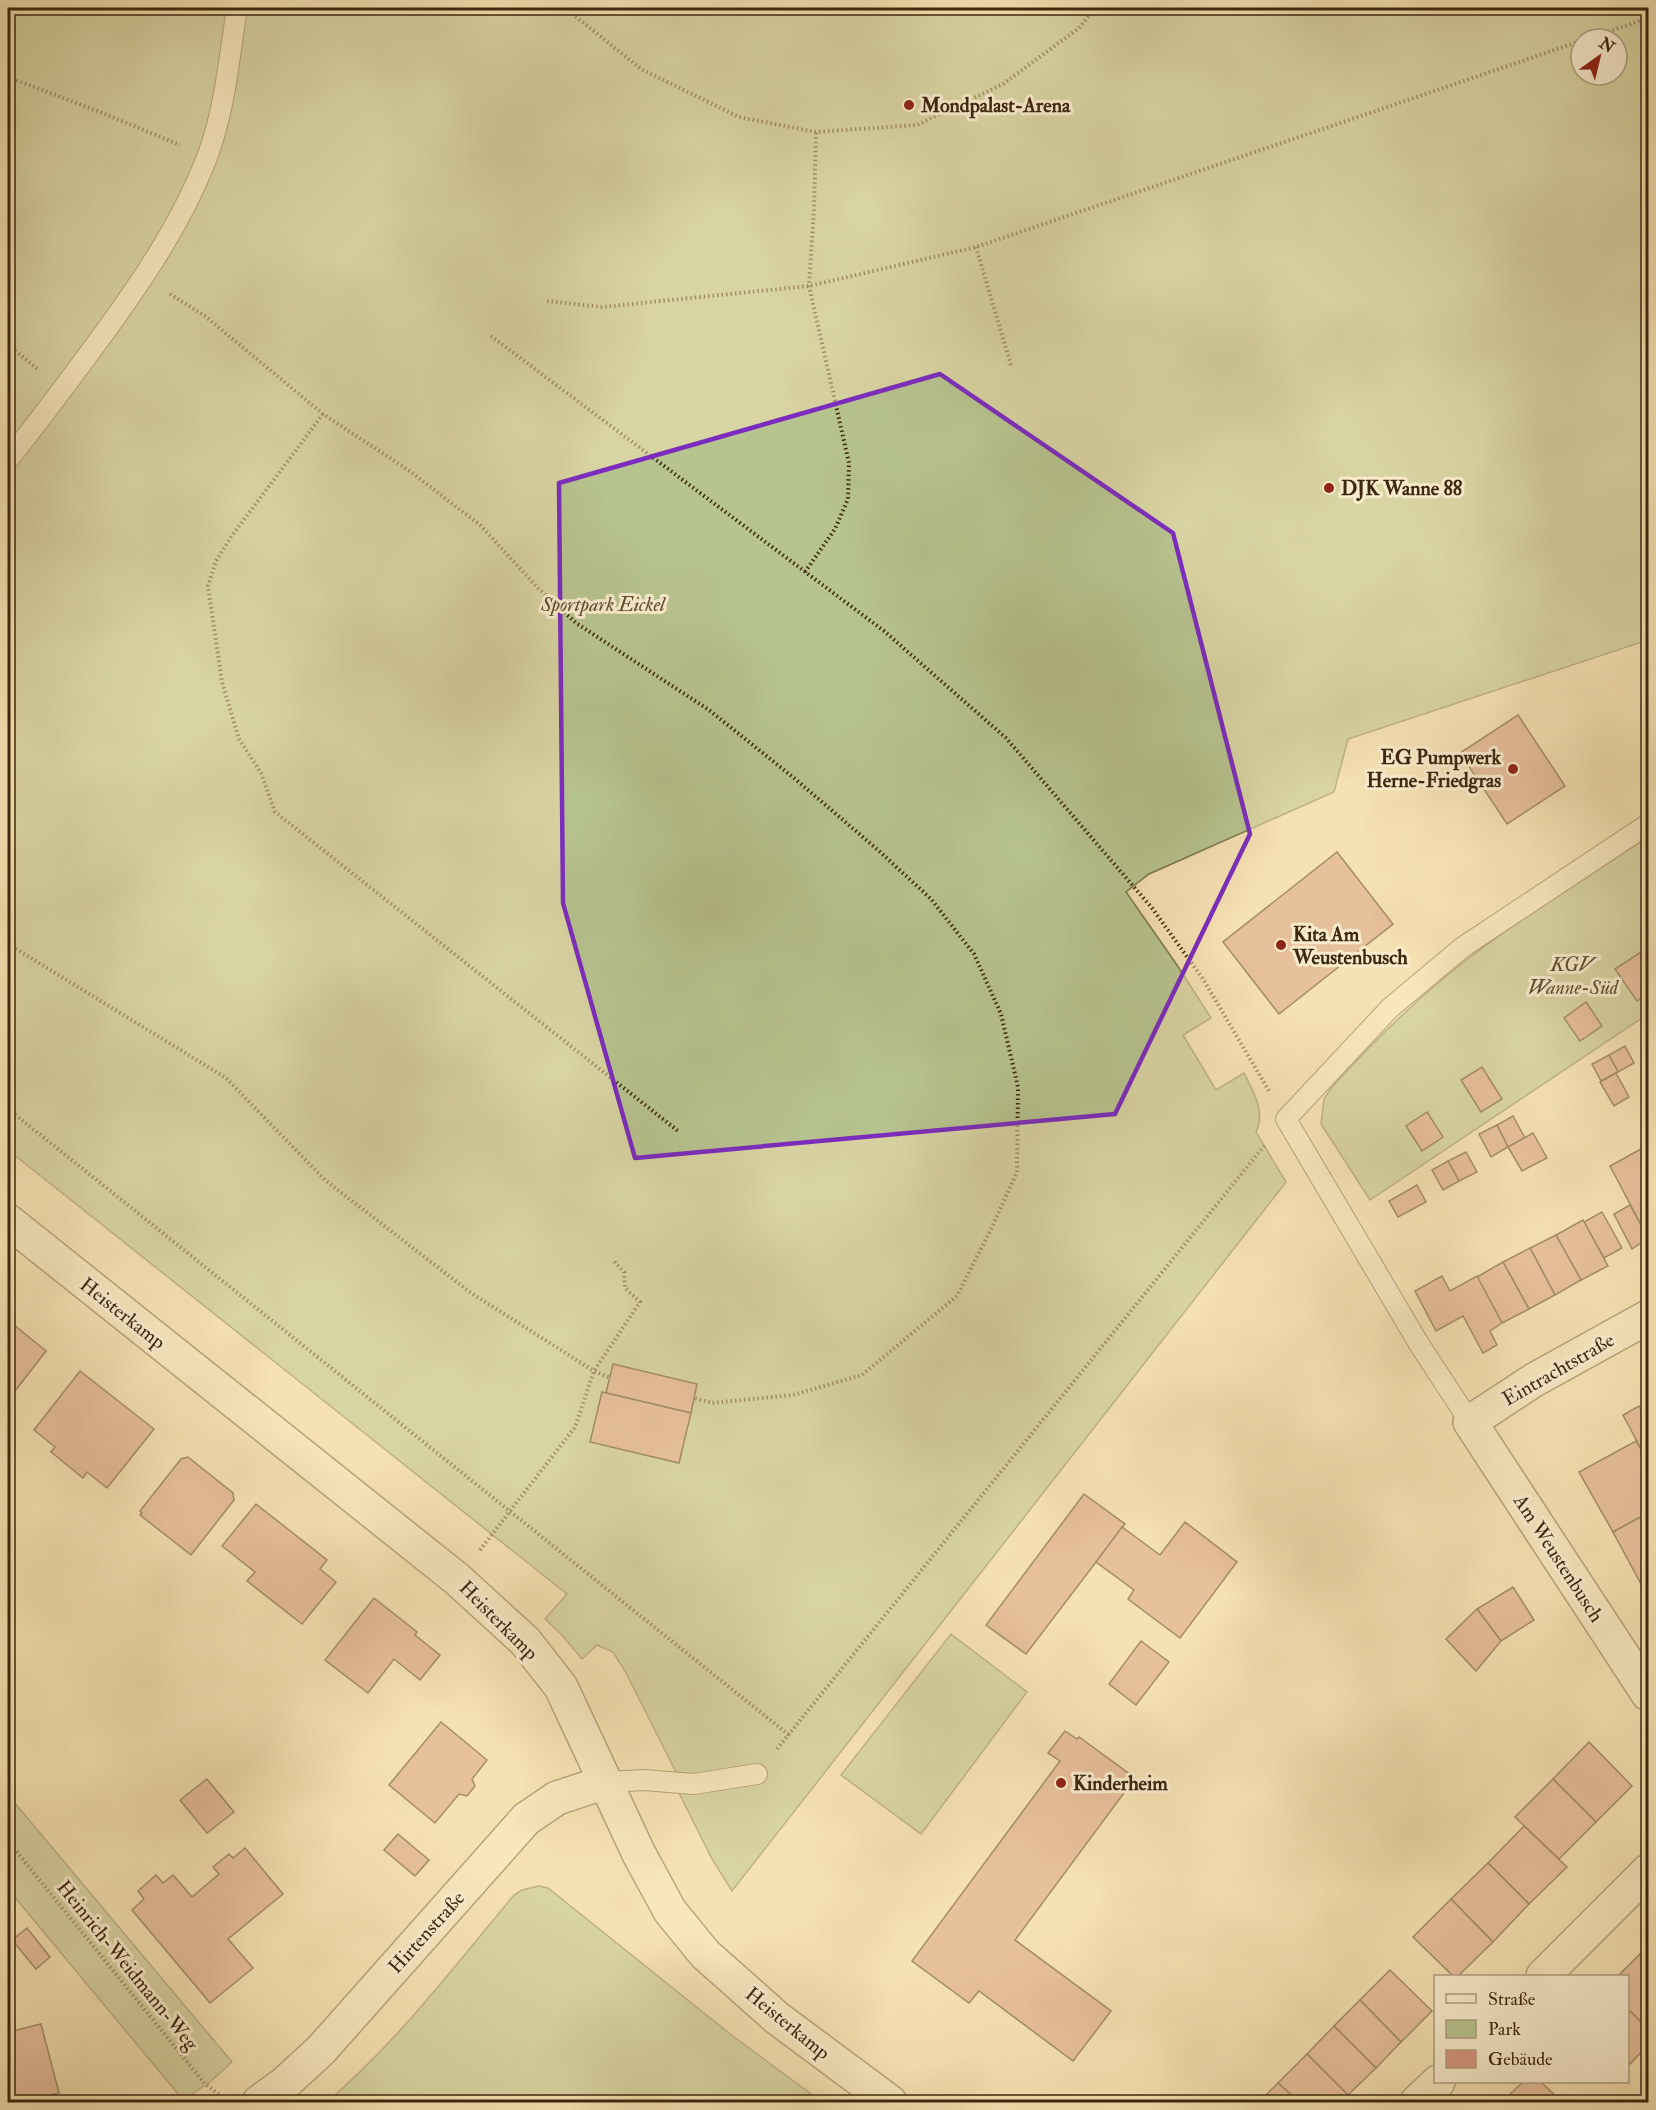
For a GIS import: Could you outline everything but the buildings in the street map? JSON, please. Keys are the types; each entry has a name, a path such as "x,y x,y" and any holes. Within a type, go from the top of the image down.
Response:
{"street":[{"name":"Heisterkamp","path":"8,1221 457,1579 525,1641 561,1687 639,1854 670,1911 705,1954 777,2018 890,2103"},
{"name":"Eintrachtstraße","path":"1470,1422 1534,1380 1648,1317"},
{"name":"Am Weustenbusch","path":"1470,1422 1648,1694"},
{"name":"Hirtenstraße","path":"259,2103 284,2084 321,2050 526,1819 557,1798 606,1782"},
{"path":"1545,1975 1648,1871"},
{"path":"1417,2103 1437,2083"}],"lane":[{"path":"8,460 63,390 143,279 168,240 207,158 223,104 237,8"},
{"path":"1470,1422 1419,1344 1286,1119 1390,1008 1463,947 1648,824"},
{"path":"606,1782 644,1780 694,1784 757,1774"}],"path":[{"path":"565,8 641,69 739,117 816,132 917,125 1003,84 1079,28 1095,8"},
{"path":"1622,27 1648,18"},
{"path":"547,301 602,307 809,286 976,247 1569,45"},
{"path":"8,77 100,112 207,158"},
{"path":"805,572 835,529 848,499 849,463 809,286 816,132"},
{"path":"976,247 1011,365"},
{"path":"143,279 205,316 323,414 411,472 480,525 538,588 576,623 709,710 794,778 931,899 974,954 1001,1014 1018,1087 1017,1172 957,1296 862,1375 793,1395 712,1402 694,1398"},
{"path":"491,336 884,631 1006,738 1134,885 1174,938 1203,979 1286,1119 757,1774"},
{"path":"8,345 63,390"},
{"path":"323,414 231,537 216,561 208,586 222,682 239,739 261,773 275,812 678,1131"},
{"path":"8,944 226,1078 325,1180 471,1293 594,1371 610,1378"},
{"path":"8,1109 789,1735"},
{"path":"457,1579 575,1427 594,1371 640,1302 625,1288 624,1272 613,1260"},
{"name":"Heinrich-Weidmann-Weg","path":"8,1841 205,2084 230,2103"}],"highlighted area":[{"path":"940,374 1173,533 1250,834 1115,1114 635,1158 563,903 559,483"}],"green space":[{"name":"Sportpark Eickel","path":"8,8 1648,8 1648,640 1348,739 1334,792 1149,874 1126,892 1211,1018 1183,1035 1216,1090 1244,1073 1259,1109 1260,1117 1256,1132 1286,1182 732,1891 712,1859 676,1787 678,1776 625,1671 613,1652 597,1645 582,1659 545,1619 567,1594 8,1150"},
{"name":"KGV Wanne-Süd","path":"1648,837 1648,1014 1370,1200 1321,1124 1324,1099 1332,1087 1395,1021 1464,962 1532,913"},
{"path":"951,1634 1027,1692 921,1834 841,1775"},
{"path":"8,1795 232,2062 210,2082 183,2100 8,1889"},
{"path":"539,1886 548,1888 730,2034 822,2102 327,2102 402,2029 514,1895 522,1890"}],"place":[{"name":"Mondpalast-Arena","path":"909,105"},
{"name":"DJK Wanne 88","path":"1329,488"},
{"name":"EG Pumpwerk Herne-Friedgras","path":"1513,769"},
{"name":"Kita Am Weustenbusch","path":"1281,945"},
{"name":"Kinderheim","path":"1061,1783"}]}
